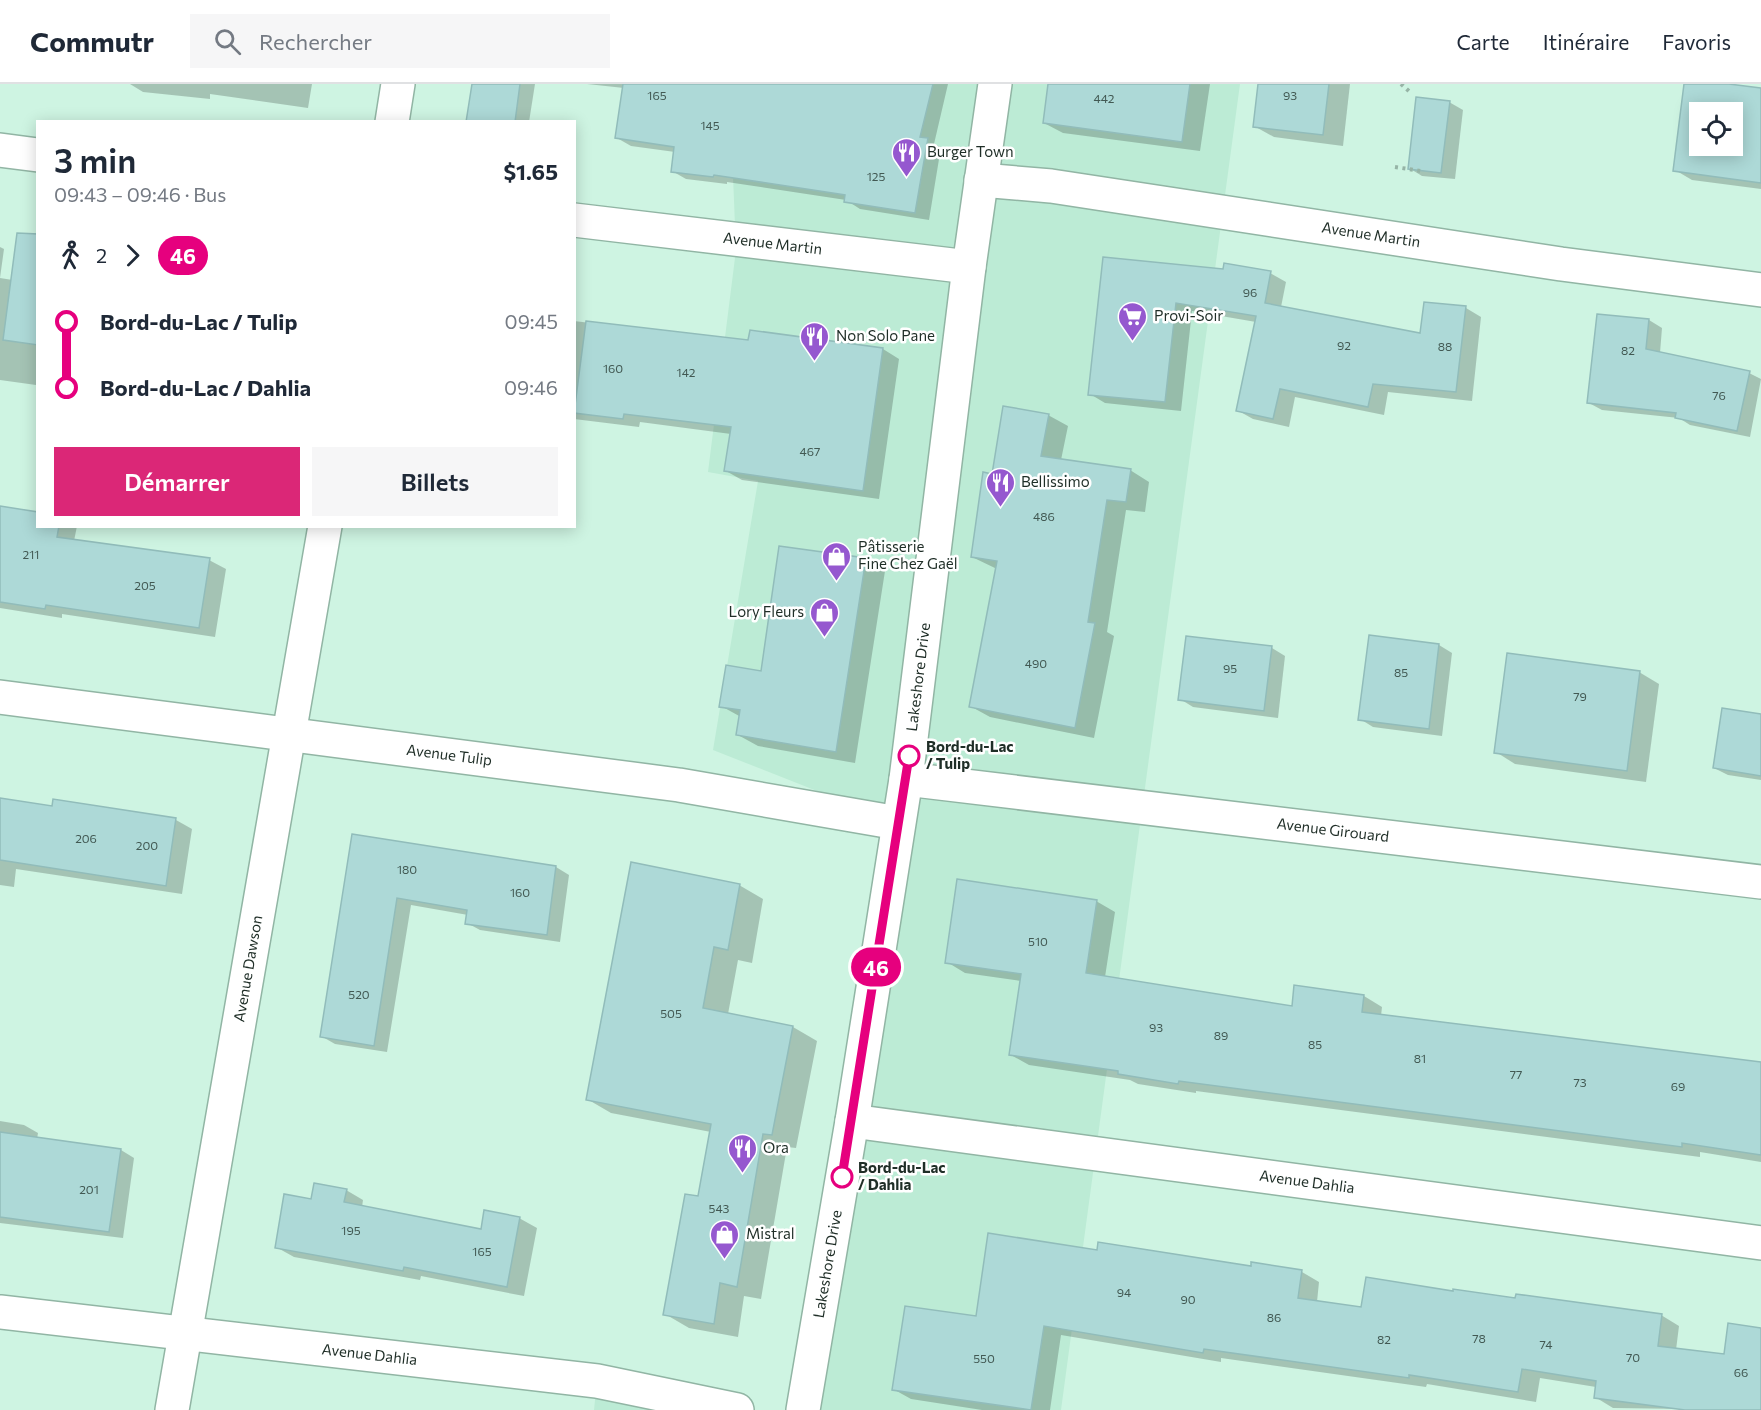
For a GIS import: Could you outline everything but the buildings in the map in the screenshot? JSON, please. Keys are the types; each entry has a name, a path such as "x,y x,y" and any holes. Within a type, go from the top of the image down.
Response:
{"street":[{"path":"392,120 398,84"},
{"name":"Lakeshore Drive","path":"802,1410 852,1121 906,779 969,267 995,84"},
{"path":"0,150 36,155"},
{"name":"Avenue Martin","path":"981,180 1051,186 1561,264 1761,290"},
{"name":"Avenue Martin","path":"576,220 969,267"},
{"name":"Avenue Dawson","path":"172,1410 290,736 324,528"},
{"name":"Avenue Tulip","path":"0,697 679,785 898,823"},
{"name":"Avenue Girouard","path":"906,779 1761,882"},
{"name":"Avenue Dahlia","path":"852,1121 1761,1243"},
{"name":"Avenue Dahlia","path":"0,1312 597,1382 737,1410"}],"path":[{"path":"1401,84 1410,92"},
{"path":"1395,167 1421,171"}],"shaded area":[{"path":"754,84 1240,84 1061,1410 803,1410 898,823 713,750 758,481 708,472 736,250 733,176"},
{"path":"597,1381 737,1410 594,1410"}],"bus line":[{"name":"46","path":"842,1177 909,756"}],"place":[{"name":"Burger Town","path":"906,178"},
{"name":"Provi-Soir","path":"1133,342"},
{"name":"Non Solo Pane","path":"815,362"},
{"name":"Bellissimo","path":"1000,508"},
{"name":"Pâtisserie Fine Chez Gaël","path":"837,582"},
{"name":"Lory Fleurs","path":"825,638"},
{"name":"Bord-du-Lac / Tulip","path":"909,756"},
{"name":"Ora","path":"742,1174"},
{"name":"Bord-du-Lac / Dahlia","path":"842,1177"},
{"name":"Mistral","path":"725,1260"}]}
